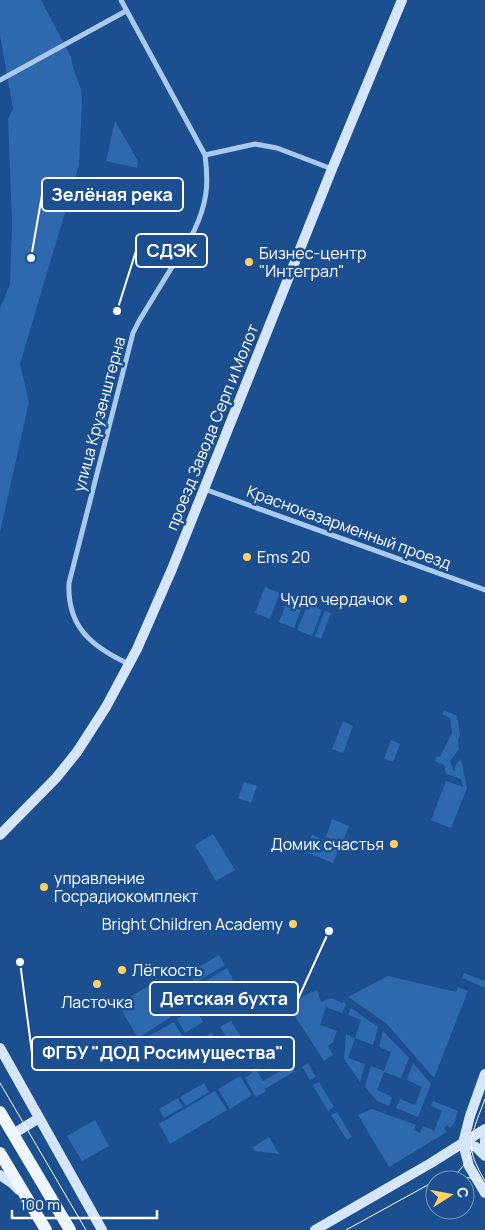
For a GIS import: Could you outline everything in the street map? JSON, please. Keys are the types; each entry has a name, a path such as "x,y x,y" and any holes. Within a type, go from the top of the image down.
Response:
{"main road":[{"path":"1,1113 70,1230"},
{"path":"0,1152 46,1230"}],"street":[{"name":"улица Крузенштерна","path":"121,0 205,155 208,175 203,209 194,230 133,334 69,583 70,608 82,633 98,646 129,664"},
{"name":"проезд Завода Серп и Молот","path":"0,835 56,778 77,752 106,707 129,664 172,569 332,169 402,0"},
{"path":"0,80 126,11"},
{"path":"205,155 239,146 256,144 277,148 332,169"},
{"name":"Красноказарменный проезд","path":"204,488 485,590"},
{"path":"0,1048 102,1230"},
{"path":"485,1074 470,1116 463,1143 469,1166 485,1193"},
{"path":"13,1134 39,1118"},
{"path":"315,1230 485,1130"},
{"path":"485,1140 485,1147"},
{"path":"463,1143 476,1147 485,1156"},
{"path":"0,1175 13,1184 28,1199"}],"shaded area":[{"path":"0,0 41,0 71,57 81,90 82,101 79,165 20,364 29,402 0,532 0,309 10,284 12,222 8,119 13,109 0,35"},
{"path":"115,121 138,161 137,168 106,161"},
{"path":"265,587 280,593 270,619 255,613"},
{"path":"289,597 304,602 294,628 279,622"},
{"path":"308,604 322,610 312,636 297,630"},
{"path":"325,611 331,613 321,639 315,636"},
{"path":"444,710 457,716 460,735 458,740 459,749 450,761 454,772 456,764 461,759 467,788 451,828 431,820 446,781 463,787 461,779 446,774 444,765 435,761 437,756 440,757 452,733 450,718 442,714"},
{"path":"343,721 353,726 343,753 332,749"},
{"path":"391,740 400,744 393,762 384,759"},
{"path":"244,782 257,786 251,803 238,798"},
{"path":"332,819 349,826 342,843 326,837"},
{"path":"213,834 235,870 216,881 195,845"},
{"path":"312,835 340,846 333,863 305,852"},
{"path":"219,955 225,965 195,983 189,973"},
{"path":"227,968 234,981 204,998 197,986"},
{"path":"464,973 485,981 485,988 462,978"},
{"path":"388,976 456,992 458,987 468,991 434,1078 386,1023 348,997"},
{"path":"152,984 171,1017 138,1038 118,1004"},
{"path":"317,990 321,1002 331,998 342,1003 344,1001 346,1005 342,1013 326,1007 320,1025 337,1031 333,1042 328,1046 333,1055 324,1061 295,1016 290,1002"},
{"path":"219,1001 224,1009 213,1016 208,1008"},
{"path":"195,1008 203,1022 185,1033 177,1019"},
{"path":"351,1008 378,1027 373,1045 355,1038 361,1020 348,1015"},
{"path":"231,1021 240,1036 229,1042 220,1027"},
{"path":"174,1022 191,1051 158,1070 140,1041"},
{"path":"383,1031 409,1058 401,1078 384,1072 377,1090 392,1097 389,1106 377,1101 365,1087 371,1066 384,1071 391,1052 379,1047"},
{"path":"211,1033 220,1047 201,1058 193,1044"},
{"path":"346,1034 355,1038 348,1058 365,1064 360,1082 344,1059"},
{"path":"281,1047 285,1054 257,1071 263,1081 291,1065 295,1071 265,1089 266,1091 256,1097 245,1078 252,1073 248,1066"},
{"path":"308,1063 316,1077 310,1080 302,1067"},
{"path":"413,1063 431,1084 418,1117 396,1108 400,1099 415,1105 422,1087 407,1080"},
{"path":"240,1076 252,1095 230,1109 218,1089"},
{"path":"319,1082 334,1107 328,1111 313,1085"},
{"path":"204,1083 209,1092 186,1106 180,1097"},
{"path":"215,1091 227,1110 170,1144 159,1124"},
{"path":"178,1098 183,1107 164,1118 159,1109"},
{"path":"433,1101 458,1111 453,1125 450,1128 447,1125 444,1128 447,1132 389,1167 358,1115 372,1109 416,1125 414,1130 420,1133 423,1126 434,1131 442,1111 431,1106"},
{"path":"337,1112 352,1137 347,1140 331,1115"},
{"path":"95,1120 109,1146 82,1161 67,1136"},
{"path":"269,1137 279,1154 255,1151 253,1147"}],"tram line":[{"path":"0,1083 86,1230"},
{"path":"485,1099 475,1126 471,1146 477,1167 485,1181"},
{"path":"460,1170 473,1148"},
{"path":"475,1179 485,1184"},
{"path":"346,1230 425,1187"}],"place":[{"name":"Зелёная река","path":"31,258"},
{"name":"Бизнес-центр \"Интеграл\"","path":"249,262"},
{"name":"СДЭК","path":"117,311"},
{"name":"Ems 20","path":"247,557"},
{"name":"Чудо чердачок","path":"403,599"},
{"name":"Домик счастья","path":"394,844"},
{"name":"управление Госрадиокомплект","path":"44,887"},
{"name":"Bright Children Academy","path":"293,924"},
{"name":"Детская бухта","path":"329,931"},
{"name":"ФГБУ \"ДОД Росимущества\"","path":"20,962"},
{"name":"Лёгкость","path":"122,970"},
{"name":"Ласточка","path":"97,984"}]}
